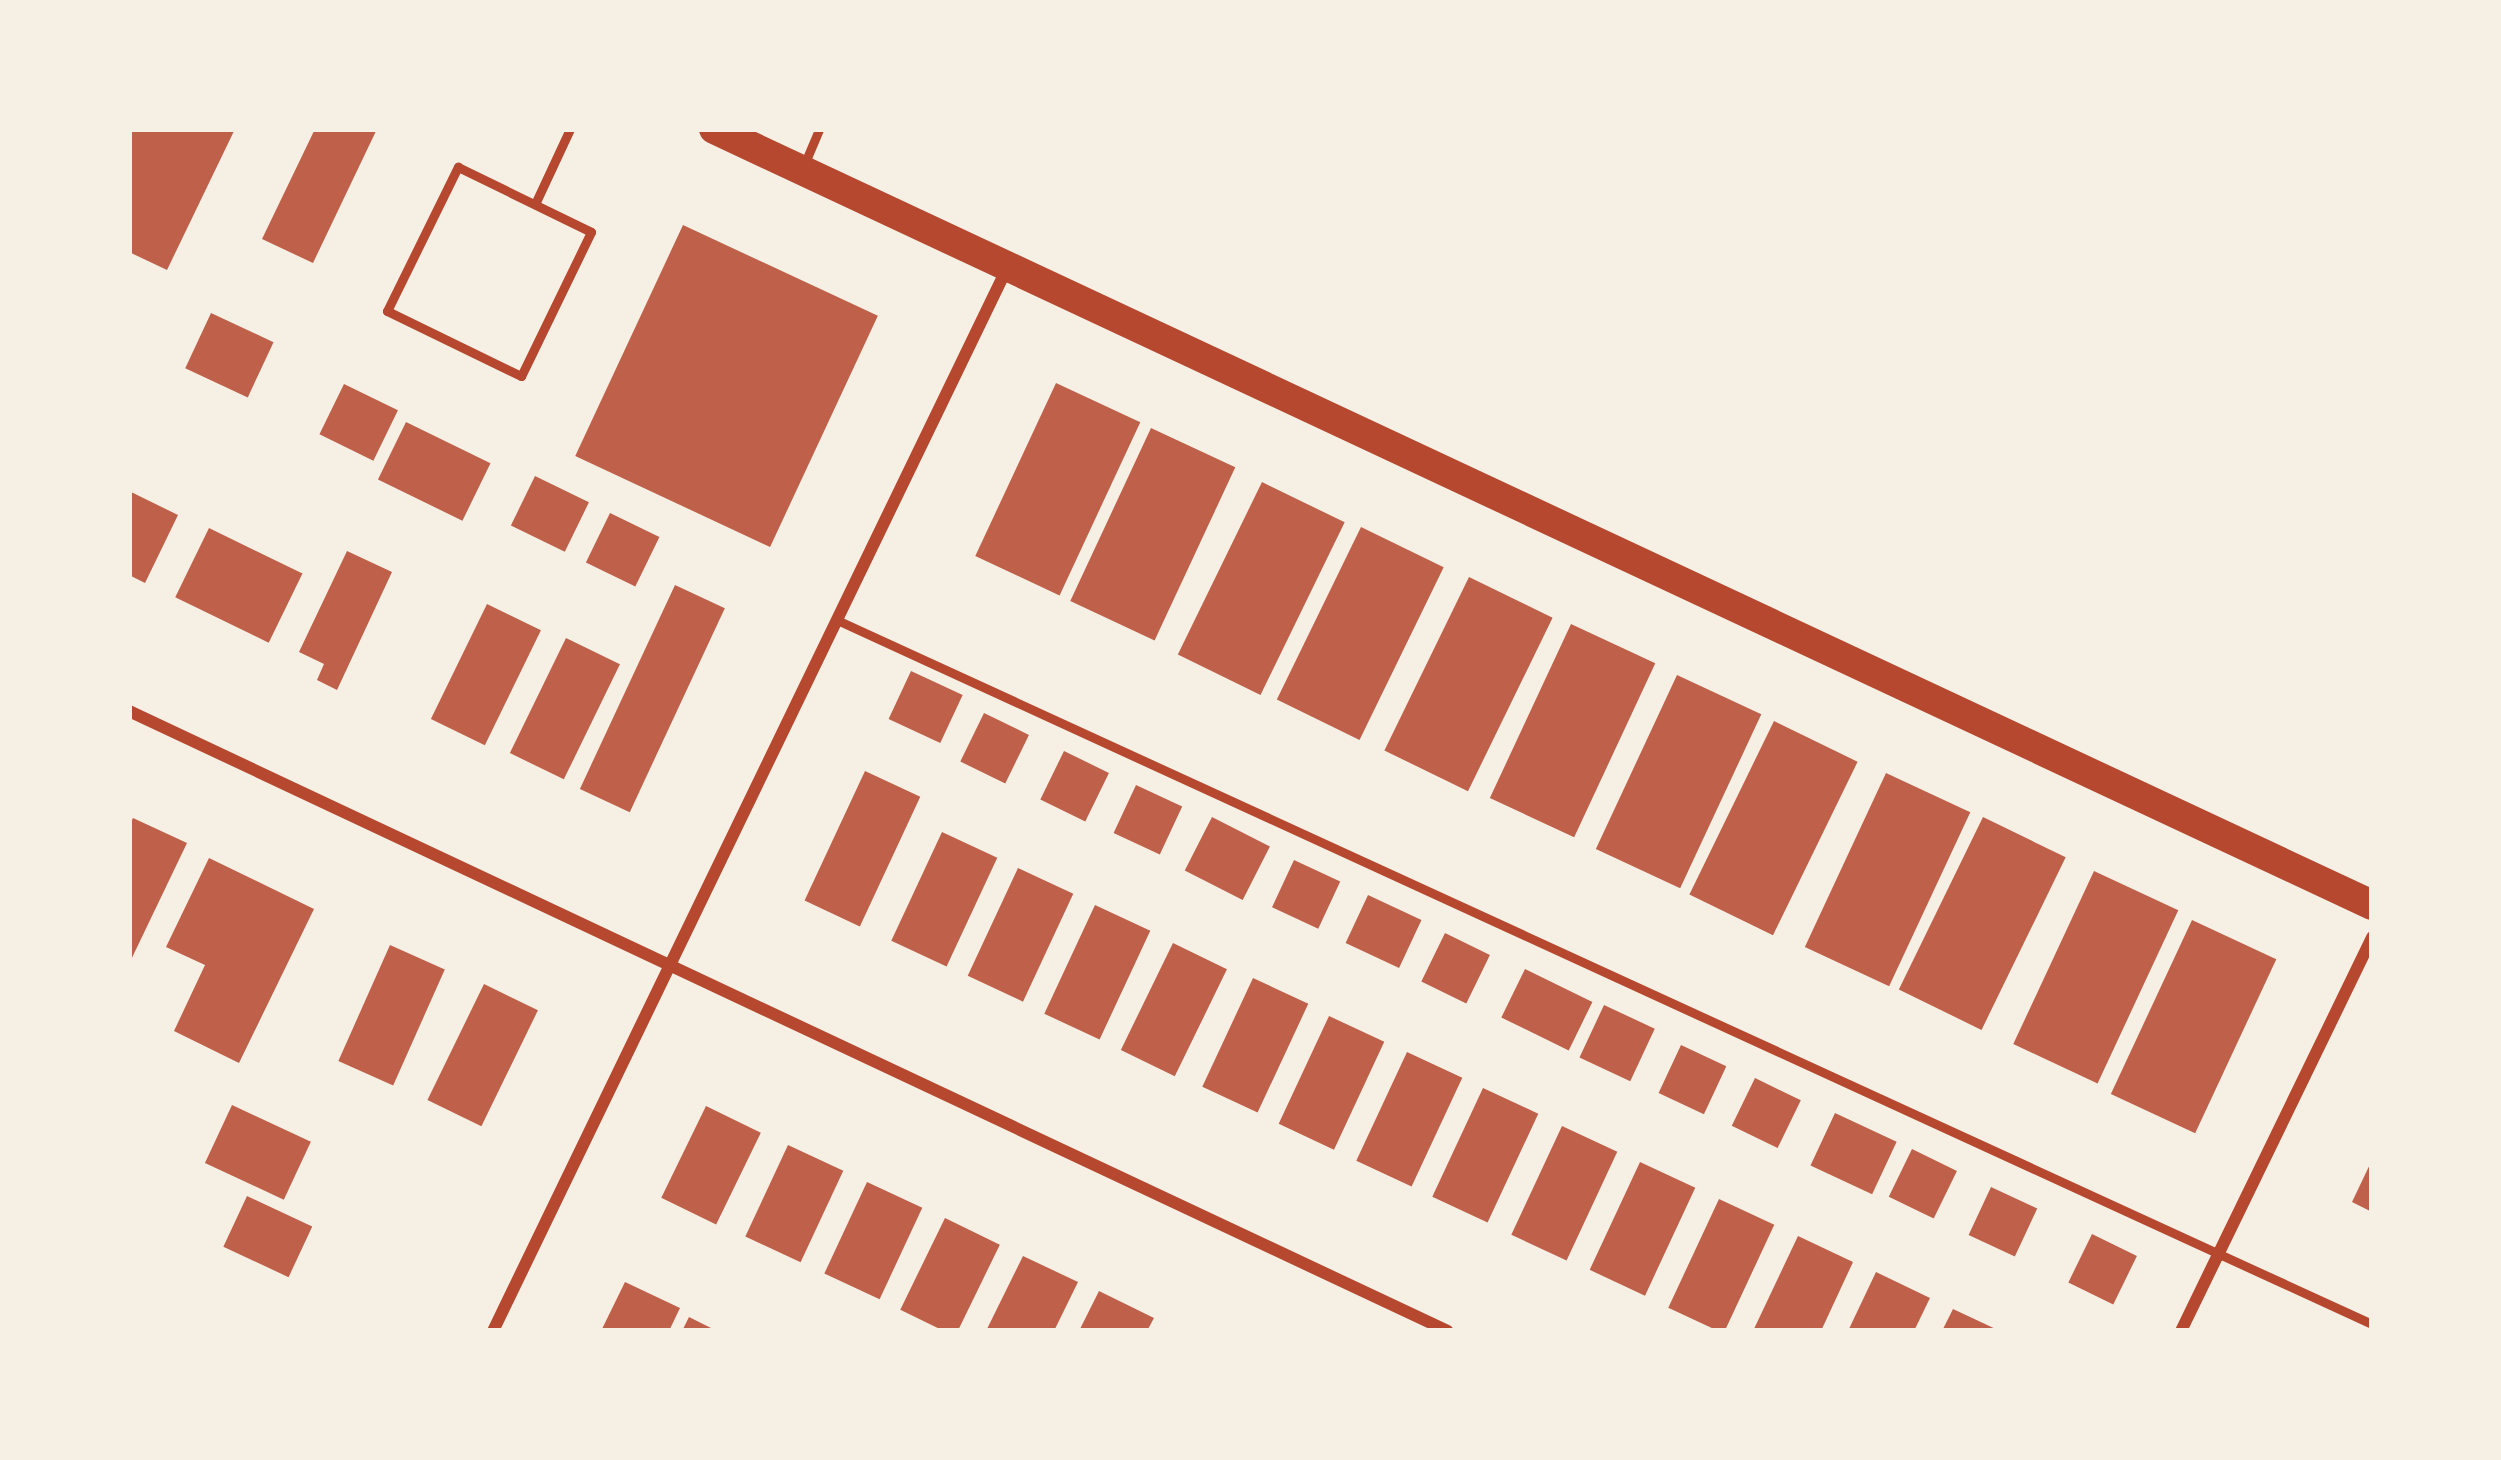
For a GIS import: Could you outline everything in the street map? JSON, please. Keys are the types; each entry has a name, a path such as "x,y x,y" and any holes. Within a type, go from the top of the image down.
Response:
{"main road":[{"path":"714,129 2372,905"}],"street":[{"path":"493,1331 1007,267"},
{"path":"129,711 1448,1331"},
{"path":"2181,1331 2372,937"}],"lane":[{"path":"535,205 570,129"},
{"path":"802,170 820,129"},
{"path":"458,167 535,205 591,232 521,376 388,311 458,167"},
{"path":"837,620 2372,1324"}],"building":[{"path":"129,129 235,129 167,270 129,252"},
{"path":"315,129 377,129 313,263 262,239"},
{"path":"683,225 878,316 770,547 575,456"},
{"path":"211,313 274,342 248,397 185,368"},
{"path":"1056,383 1140,422 1060,595 975,556"},
{"path":"344,384 398,410 373,461 319,434"},
{"path":"406,422 490,463 462,521 378,480"},
{"path":"1151,428 1235,467 1155,640 1070,601"},
{"path":"535,476 589,502 565,552 511,525"},
{"path":"1262,482 1345,522 1261,695 1178,655"},
{"path":"129,491 178,515 145,583 129,575"},
{"path":"610,513 659,537 635,587 586,562"},
{"path":"1361,527 1444,567 1360,740 1277,700"},
{"path":"209,528 302,574 269,643 175,597"},
{"path":"347,551 392,572 337,690 317,680 324,664 299,652"},
{"path":"1469,577 1553,618 1468,791 1384,750"},
{"path":"675,585 725,608 630,812 580,789"},
{"path":"487,604 541,630 485,745 431,719"},
{"path":"1571,624 1655,663 1574,837 1490,798"},
{"path":"566,638 620,664 564,779 510,753"},
{"path":"911,671 963,695 940,743 889,719"},
{"path":"1677,675 1761,714 1680,888 1596,849"},
{"path":"984,713 1029,735 1005,783 960,762"},
{"path":"1774,721 1858,762 1773,935 1689,894"},
{"path":"1064,751 1109,773 1085,821 1040,800"},
{"path":"865,771 920,797 860,926 805,901"},
{"path":"1886,773 1970,812 1889,986 1805,947"},
{"path":"1136,785 1182,807 1160,855 1114,833"},
{"path":"1212,817 1270,847 1243,900 1185,870"},
{"path":"1983,817 2066,857 1982,1030 1899,990"},
{"path":"133,818 187,843 129,964 129,826"},
{"path":"942,832 997,858 947,967 891,941"},
{"path":"209,858 314,909 239,1063 174,1031 205,965 166,947"},
{"path":"1294,860 1340,882 1318,929 1272,907"},
{"path":"1018,868 1073,894 1023,1002 968,976"},
{"path":"2094,871 2178,910 2098,1083 2013,1044"},
{"path":"1368,895 1421,920 1399,968 1346,943"},
{"path":"1095,905 1150,931 1100,1040 1044,1014"},
{"path":"2192,920 2276,959 2195,1133 2111,1094"},
{"path":"1445,933 1490,955 1466,1003 1421,982"},
{"path":"1173,943 1227,969 1175,1076 1121,1050"},
{"path":"390,945 445,969 393,1085 338,1061"},
{"path":"1525,969 1592,1002 1569,1050 1501,1018"},
{"path":"1253,978 1308,1004 1258,1113 1202,1087"},
{"path":"484,984 538,1010 481,1126 427,1100"},
{"path":"1604,1005 1655,1029 1630,1081 1579,1058"},
{"path":"1329,1016 1384,1042 1334,1150 1279,1124"},
{"path":"1681,1045 1726,1066 1704,1114 1659,1093"},
{"path":"1407,1052 1462,1078 1412,1187 1356,1161"},
{"path":"1755,1078 1801,1100 1778,1148 1732,1126"},
{"path":"1483,1088 1538,1114 1488,1223 1432,1197"},
{"path":"232,1105 311,1142 284,1200 205,1163"},
{"path":"706,1106 761,1133 716,1224 661,1198"},
{"path":"1835,1113 1897,1142 1872,1194 1810,1166"},
{"path":"1562,1126 1617,1152 1567,1261 1511,1235"},
{"path":"788,1145 843,1171 801,1262 745,1237"},
{"path":"1912,1149 1957,1171 1934,1219 1889,1197"},
{"path":"2372,1160 2372,1212 2352,1202"},
{"path":"1640,1162 1695,1188 1645,1296 1590,1270"},
{"path":"867,1182 922,1208 880,1299 824,1274"},
{"path":"1991,1187 2037,1209 2015,1257 1969,1235"},
{"path":"247,1196 312,1226 289,1277 223,1247"},
{"path":"1719,1199 1774,1225 1725,1331 1668,1308"},
{"path":"945,1218 1000,1245 958,1331 944,1331 900,1310"},
{"path":"2092,1234 2137,1256 2113,1304 2068,1283"},
{"path":"1798,1236 1853,1262 1821,1331 1753,1331"},
{"path":"1023,1256 1078,1282 1054,1331 986,1331"},
{"path":"1876,1272 1930,1298 1914,1331 1848,1331"},
{"path":"625,1282 680,1308 669,1331 601,1331"},
{"path":"1099,1291 1154,1318 1147,1331 1079,1331"},
{"path":"1953,1309 2000,1331 1942,1331"},
{"path":"689,1317 717,1331 682,1331"}]}
